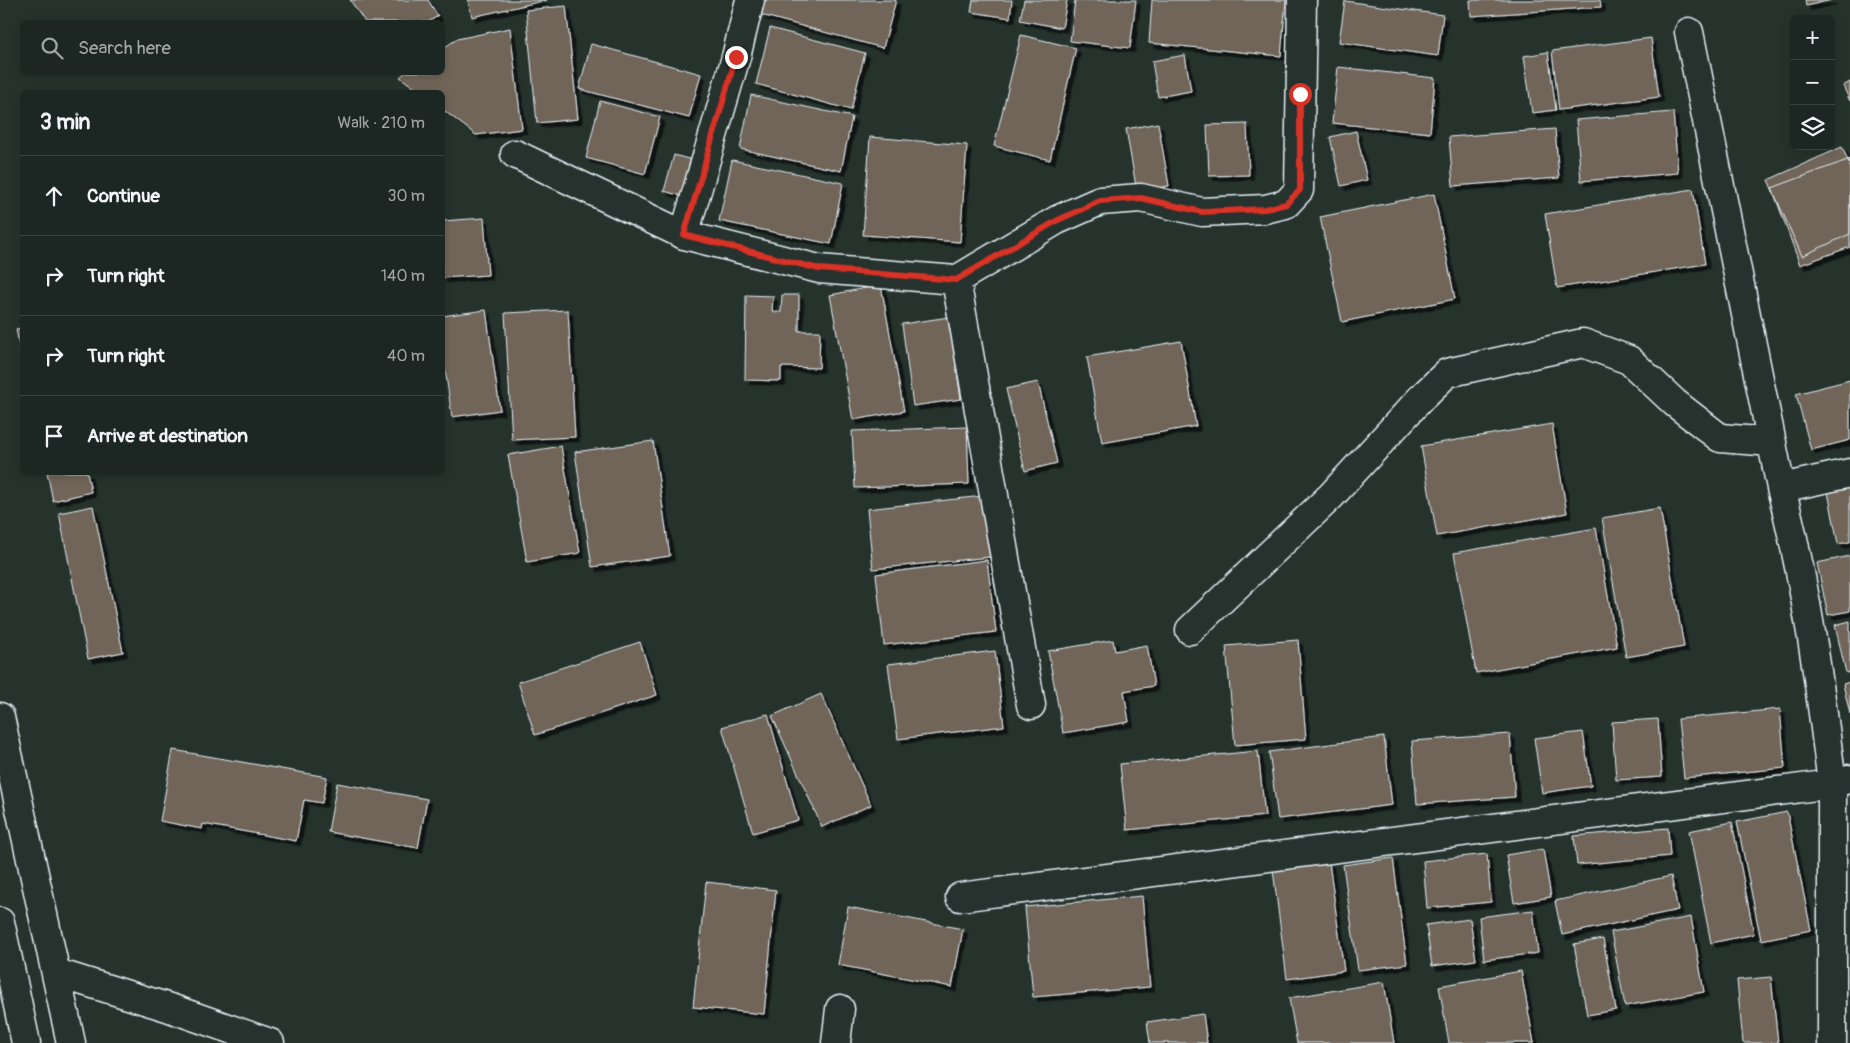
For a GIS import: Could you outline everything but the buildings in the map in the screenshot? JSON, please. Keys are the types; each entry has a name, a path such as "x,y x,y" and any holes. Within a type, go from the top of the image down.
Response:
{"street":[{"path":"684,235 736,57 750,0"},
{"path":"515,154 684,235 819,269 956,280 1058,220 1100,201 1141,198 1202,212 1265,209 1286,204 1300,190 1302,0"},
{"path":"1689,32 1781,488 1796,546 1841,781 1832,1043"},
{"path":"956,280 1031,705"},
{"path":"1190,630 1331,496 1447,373 1583,343 1629,360 1676,403 1720,438 1772,442"},
{"path":"1781,488 1850,472"},
{"path":"0,717 71,1043"},
{"path":"960,897 1841,781"},
{"path":"0,922 26,1043"},
{"path":"57,974 170,1008 270,1043"},
{"path":"836,1043 840,1009"}],"route":[{"path":"736,57 684,235 819,269 956,280 1058,220 1100,201 1141,198 1202,212 1265,209 1286,204 1300,190 1300,94"}]}
